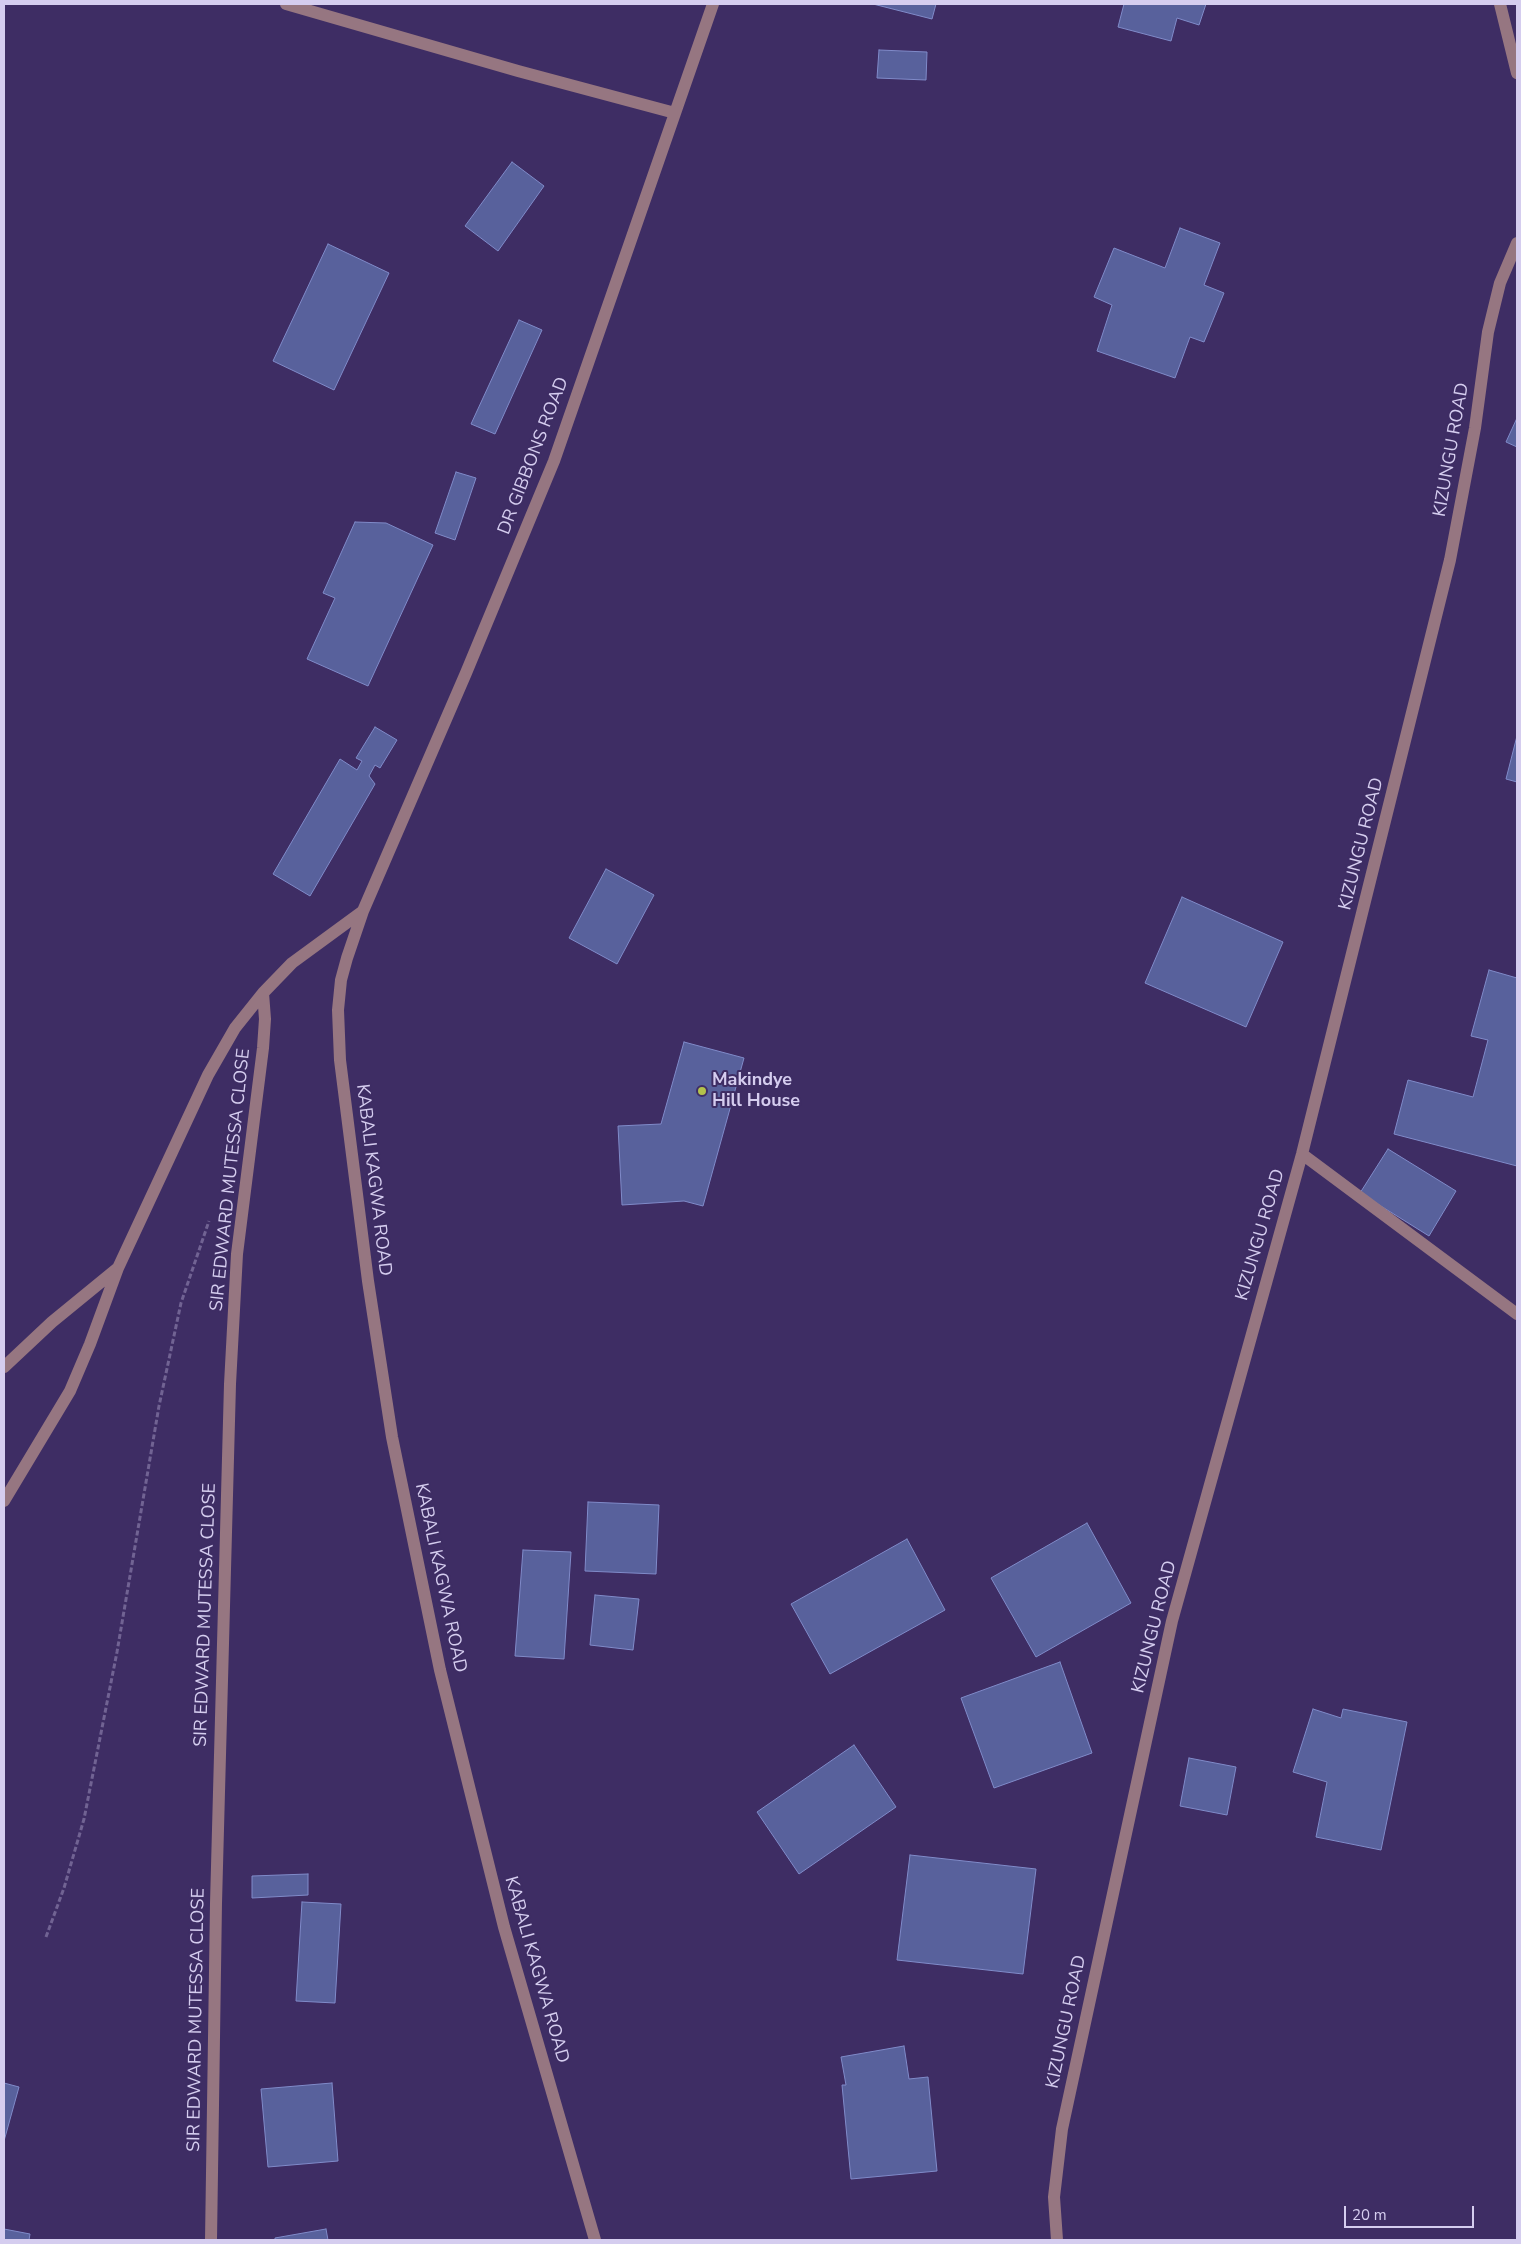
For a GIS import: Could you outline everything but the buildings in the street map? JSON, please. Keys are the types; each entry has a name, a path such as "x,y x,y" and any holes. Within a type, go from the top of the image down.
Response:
{"street":[{"path":"286,4 518,71 675,113"},
{"name":"DR GIBBONS ROAD","path":"363,911 466,673 554,461 713,4"},
{"path":"1500,4 1517,73"},
{"name":"KIZUNGU ROAD","path":"1057,2240 1054,2197 1062,2129 1172,1622 1302,1154 1450,560 1475,428 1488,332 1500,283 1517,243"},
{"path":"4,1502 70,1391 90,1344 118,1268 208,1075 235,1028 262,993 292,963 363,911"},
{"name":"KABALI KAGWA ROAD","path":"363,911 342,980 338,1038 368,1281 392,1437 440,1670 504,1927 595,2240"},
{"name":"SIR EDWARD MUTESSA CLOSE","path":"211,2240 216,1903 230,1384 237,1254 263,1048 265,1019 262,993"},
{"path":"1302,1154 1517,1314"},
{"path":"4,1366 52,1322 118,1268"}],"path":[{"path":"46,1937 64,1888 84,1819 117,1652 159,1406 182,1303 212,1215"}],"place":[{"name":"Makindye Hill House","path":"702,1091"}]}
